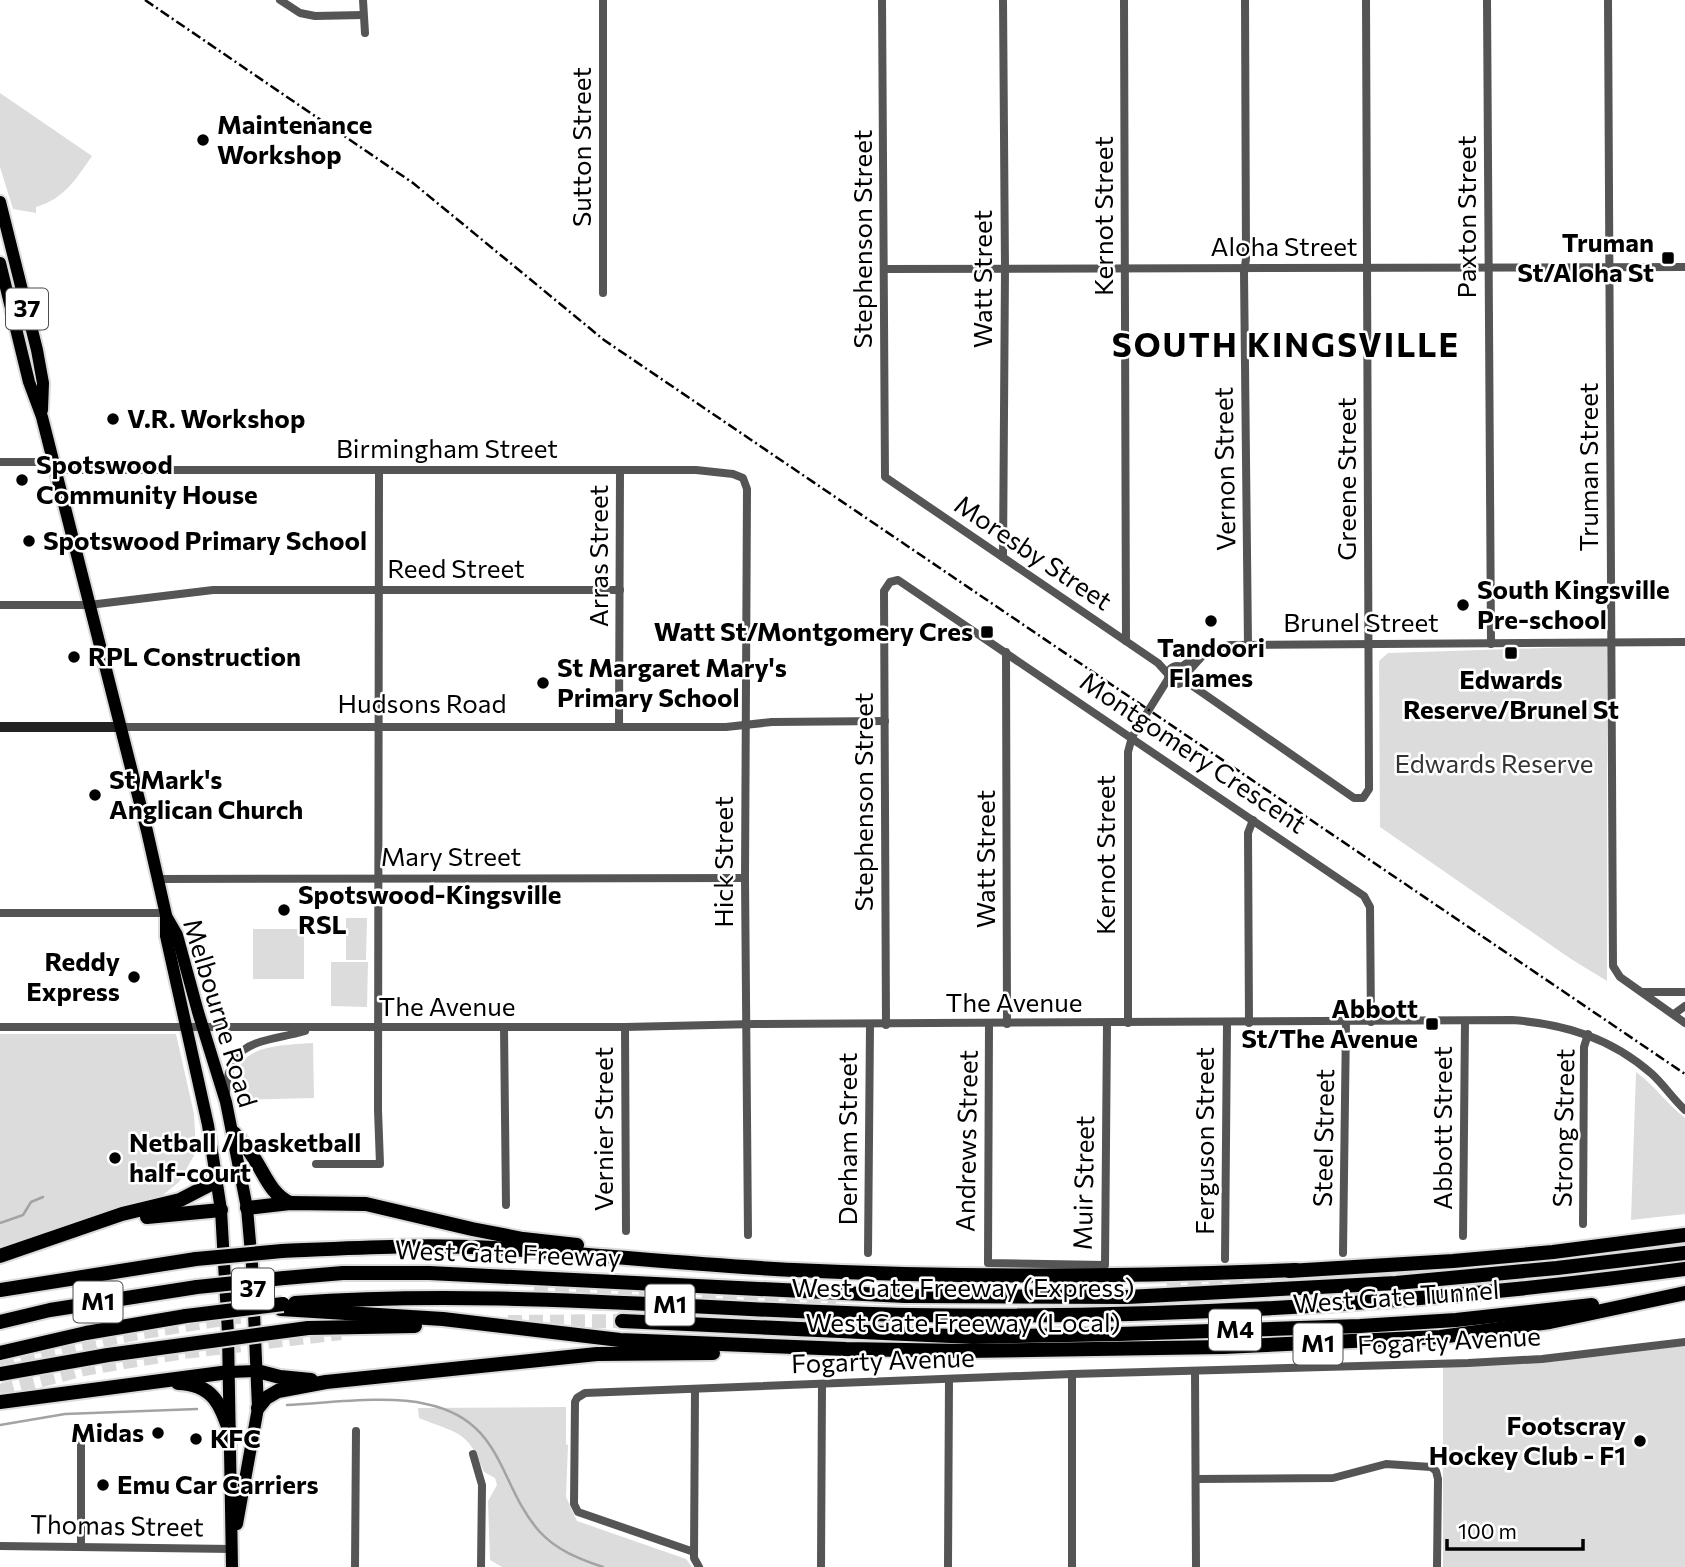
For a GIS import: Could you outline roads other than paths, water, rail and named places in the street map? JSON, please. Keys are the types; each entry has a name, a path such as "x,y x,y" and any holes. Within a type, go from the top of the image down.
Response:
{"highway":[{"path":"234,1133 251,1153 274,1192 290,1203"},
{"path":"0,1256 122,1214 180,1200 209,1185 217,1173"},
{"path":"247,1208 290,1203 366,1204 523,1239 796,1270"},
{"path":"80,1230 160,1216 221,1210"},
{"name":"West Gate Freeway (Local)","path":"1017,1298 1086,1286 1453,1261 1553,1252 1685,1235"},
{"name":"M1","path":"0,1290 196,1259 282,1251 399,1247 491,1248 701,1265 951,1276 1049,1277 1296,1270"},
{"name":"West Gate Freeway (Express)","path":"1017,1298 1127,1297 1396,1283 1685,1253"},
{"name":"West Gate Freeway (Express)","path":"282,1306 370,1297 526,1297 838,1313 1139,1314 1362,1304 1462,1296 1685,1269"},
{"name":"West Gate Freeway","path":"0,1322 50,1310 197,1287 343,1273 429,1273 826,1293 1017,1298"},
{"name":"West Gate Freeway (Local)","path":"0,1353 86,1333 186,1316 239,1308 282,1306 443,1319 621,1340 918,1351 1223,1347 1440,1337 1550,1322 1685,1293"},
{"name":"West Gate Tunnel","path":"622,1321 973,1336 1106,1335 1456,1320 1670,1296"},
{"path":"0,1374 108,1354 308,1328 391,1325 550,1332"},
{"path":"258,1408 266,1398 278,1391 326,1382 597,1354 846,1349"},
{"path":"257,1371 280,1377 326,1382"},
{"path":"0,1402 229,1372"},
{"path":"145,1382 185,1383 206,1391 220,1404 230,1432"}],"main road":[{"name":"Melbourne Road","path":"0,202 37,350 43,383 42,417"},
{"name":"Melbourne Road","path":"0,263 29,382 55,466 166,914 166,936 217,1173 229,1372"},
{"path":"0,283 9,295"},
{"name":"Melbourne Road","path":"166,914 177,935 226,1102 247,1208"},
{"path":"221,1210 247,1208"},
{"name":"37","path":"233,1549 258,1408 247,1208"},
{"path":"229,1372 257,1371"},
{"name":"37","path":"229,1372 232,1567"}],"street":[{"path":"280,0 300,13 315,16 363,15"},
{"path":"363,0 365,33"},
{"name":"Sutton Street","path":"603,0 603,293"},
{"name":"Stephenson Street","path":"882,0 885,477"},
{"name":"Watt Street","path":"1003,0 1003,557"},
{"name":"Kernot Street","path":"1124,0 1126,641"},
{"name":"Vernon Street","path":"1245,0 1248,645"},
{"name":"Greene Street","path":"1184,674 1354,798 1363,798 1369,789 1366,0"},
{"name":"Paxton Street","path":"1487,0 1491,644"},
{"name":"Truman Street","path":"1608,0 1613,966 1620,977 1685,1023"},
{"name":"Aloha Street","path":"884,269 1685,267"},
{"name":"Birmingham Street","path":"0,462 40,462 75,470 717,471 743,478 747,489"},
{"name":"Arras Street","path":"619,727 620,470"},
{"path":"316,1164 380,1164 379,471"},
{"name":"Moresby Street","path":"885,477 1158,663 1170,676"},
{"name":"Hick Street","path":"747,489 745,878 748,1235"},
{"name":"Montgomery Crescent","path":"890,582 901,581 1364,896 1368,901 1371,1022"},
{"name":"Stephenson Street","path":"886,1025 884,592 890,582"},
{"name":"Reed Street","path":"0,605 89,605 213,590 620,590"},
{"name":"Brunel Street","path":"1170,676 1184,674 1194,657 1230,645 1685,642"},
{"name":"Watt Street","path":"1006,652 1007,1024"},
{"path":"1170,676 1176,665 1184,674"},
{"name":"Kernot Street","path":"1128,1023 1127,765 1132,737 1170,676"},
{"name":"Hudsons Road","path":"0,727 726,727 772,722 885,721"},
{"path":"1249,1023 1248,833 1253,820"},
{"name":"Mary Street","path":"158,879 745,878"},
{"path":"0,913 166,914"},
{"path":"1643,992 1685,992"},
{"path":"1674,1014 1685,1006"},
{"name":"The Avenue","path":"0,1027 625,1027 1512,1020 1550,1023 1588,1034 1612,1046 1651,1073 1685,1110"},
{"name":"Abbott Street","path":"1463,1236 1465,1021"},
{"name":"Steel Street","path":"1343,1253 1346,1022"},
{"name":"Muir Street","path":"987,1259 988,1263 1104,1265 1107,1023"},
{"name":"Ferguson Street","path":"1225,1259 1227,1023"},
{"name":"Andrews Street","path":"987,1259 989,1024"},
{"name":"Derham Street","path":"868,1253 870,1025"},
{"path":"504,1027 506,1205"},
{"name":"Vernier Street","path":"625,1027 626,1231"},
{"name":"The Avenue","path":"226,1102 227,1073 233,1059 244,1048 262,1040 315,1028"},
{"name":"Strong Street","path":"1583,1224 1584,1047 1588,1034"},
{"name":"Fogarty Avenue","path":"694,1552 578,1512 574,1504 577,1398 585,1393 1072,1374 1493,1362 1685,1342"},
{"path":"1195,1371 1196,1567"},
{"path":"1072,1374 1072,1567"},
{"path":"948,1567 949,1379"},
{"path":"821,1567 822,1384"},
{"path":"695,1389 694,1552 697,1564"},
{"path":"355,1567 356,1431"},
{"path":"81,1438 81,1547"},
{"path":"473,1454 482,1485 481,1567"},
{"path":"1196,1479 1333,1478 1387,1464 1432,1466 1438,1479 1437,1567"},
{"name":"Thomas Street","path":"0,1546 233,1549"}],"waterway":[{"path":"0,1223 23,1215 31,1202 43,1197"},
{"path":"287,1405 394,1400 426,1404 452,1412 471,1424 485,1439 539,1531 568,1553 603,1567"},
{"path":"0,1425 65,1414 197,1409"}],"tunnel":[{"path":"1555,1261 1685,1244"},
{"path":"1167,1288 1483,1268"},
{"path":"534,1293 629,1291 836,1299"},
{"path":"0,1363 133,1334 267,1313"},
{"path":"508,1322 622,1321"},
{"path":"0,1391 84,1369 184,1352 341,1333"}],"railway":[{"path":"145,0 413,183 604,340 1685,1074"}],"place":[{"name":"Maintenance Workshop","path":"203,140"},
{"name":"Truman St/Aloha St","path":"1668,258"},
{"name":"V.R. Workshop","path":"113,419"},
{"name":"Spotswood Community House","path":"22,480"},
{"name":"Spotswood Primary School","path":"29,541"},
{"name":"South Kingsville Pre-school","path":"1463,605"},
{"name":"Tandoori Flames","path":"1211,621"},
{"name":"Watt St/Montgomery Cres","path":"987,632"},
{"name":"Edwards Reserve/Brunel St","path":"1511,653"},
{"name":"RPL Construction","path":"74,657"},
{"name":"St Margaret Mary's Primary School","path":"543,683"},
{"name":"St Mark's Anglican Church","path":"95,795"},
{"name":"Spotswood-Kingsville RSL","path":"284,910"},
{"name":"Reddy Express","path":"134,977"},
{"name":"Abbott St/The Avenue","path":"1432,1024"},
{"name":"Netball / basketball half-court","path":"115,1158"},
{"name":"Midas","path":"158,1433"},
{"name":"KFC","path":"196,1439"},
{"name":"Footscray Hockey Club - F1","path":"1640,1441"},
{"name":"Emu Car Carriers","path":"103,1485"}],"district":[{"name":"SOUTH KINGSVILLE","path":"1286,345"}],"park label":[{"name":"Edwards Reserve","path":"1494,764"}]}
